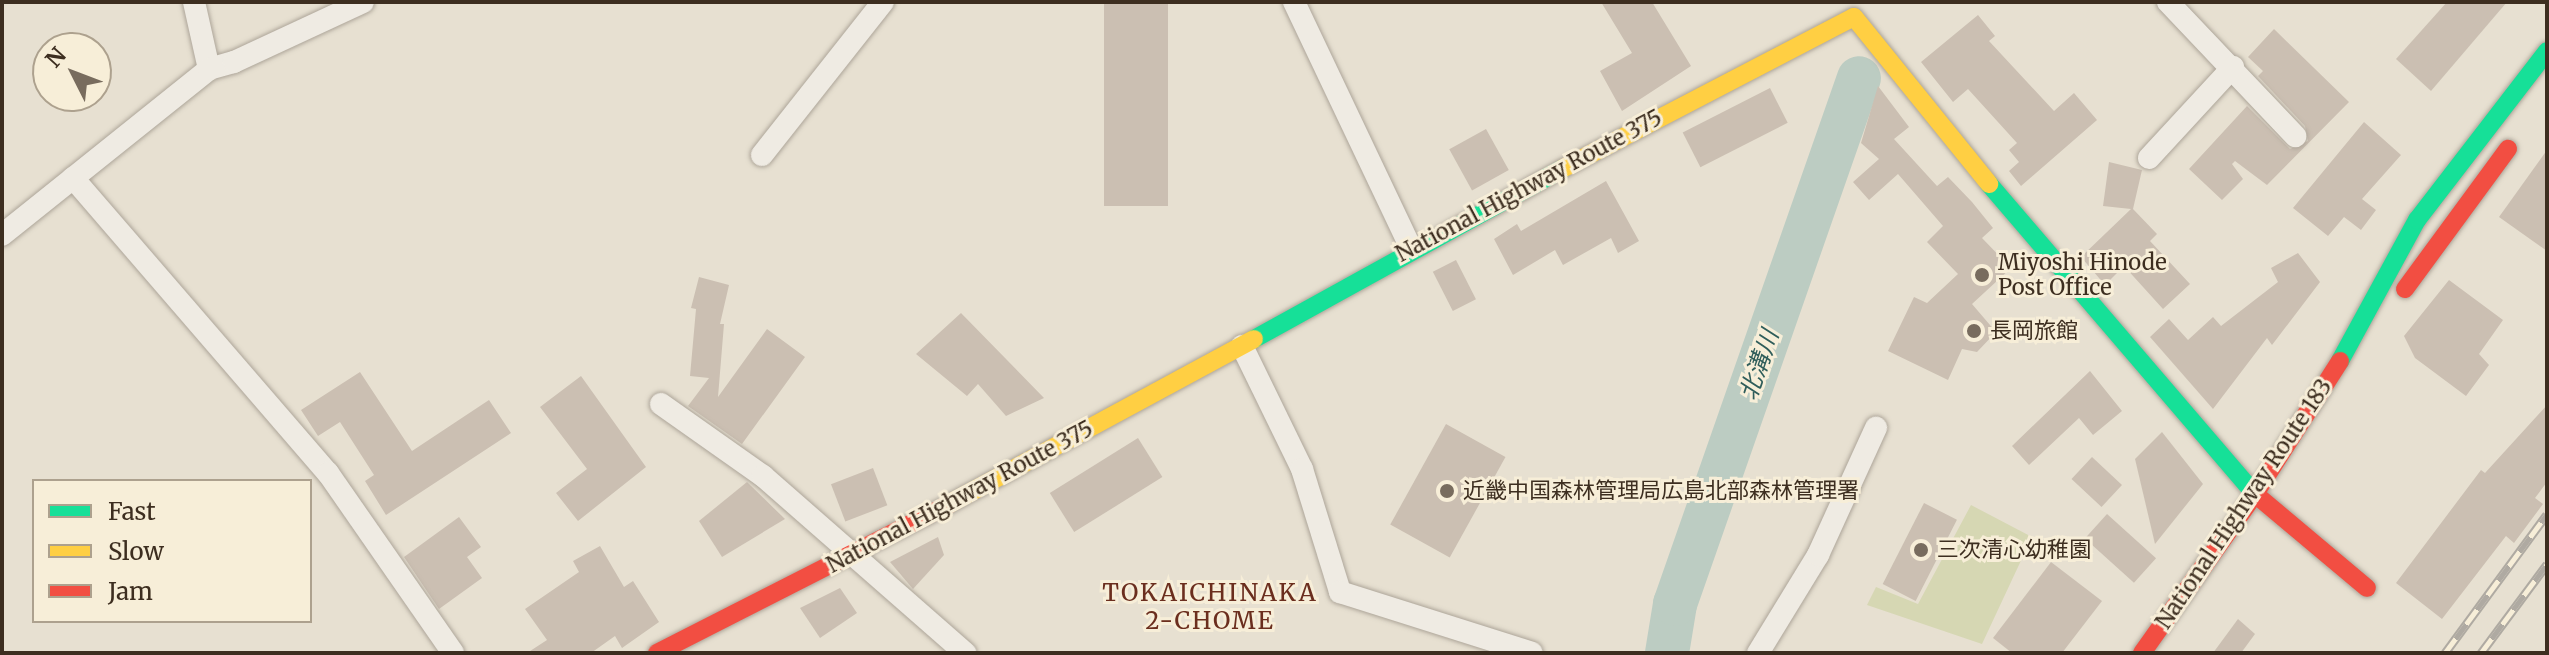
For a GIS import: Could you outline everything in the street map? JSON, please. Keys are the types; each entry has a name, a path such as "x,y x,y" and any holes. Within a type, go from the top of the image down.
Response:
{"main road":[{"path":"1840,2 2031,237 2255,494 2367,588"},
{"name":"National Highway Route 375","path":"657,653 851,556 1242,346 1411,248 1854,17 1870,2"},
{"name":"National Highway Route 183","path":"2142,653 2255,494 2344,354 2417,220 2547,51"},
{"name":"National Highway Route 183","path":"2344,354 2397,300 2519,134"}],"street":[{"path":"194,2 209,69"},
{"path":"2,235 209,69 234,62 363,2"},
{"path":"762,155 883,2"},
{"path":"1294,2 1411,248"},
{"path":"2168,2 2233,67 2295,136"},
{"path":"2149,158 2233,67"},
{"path":"73,178 328,473 453,653"},
{"path":"1242,346 1302,469 1340,592 1532,653"},
{"path":"661,404 763,476 965,653"},
{"path":"1758,653 1818,555 1876,428"}],"green space":[{"path":"1971,505 2032,537 1982,644 1867,605 1876,587 1918,604"}],"building":[{"path":"1104,2 1168,2 1168,206 1104,206"},
{"path":"1601,2 1652,2 1691,66 1622,111 1600,71 1632,53"},
{"path":"2447,2 2507,2 2431,91 2396,59"},
{"path":"1978,15 1995,36 1989,41 2054,111 2074,93 2097,120 2021,186 2009,171 2019,162 2009,150 2017,143 1968,89 1953,102 1921,62"},
{"path":"2274,29 2349,102 2267,185 2235,161 2232,164 2243,179 2222,200 2189,169 2247,106 2290,149 2308,141 2305,126 2258,76 2263,71 2248,57"},
{"path":"1878,86 1909,127 1894,139 1937,186 1948,177 1972,202 1993,228 1982,238 2011,268 1972,304 1996,332 1977,352 1962,349 1948,380 1888,351 1914,297 1927,303 1958,274 1927,242 1943,226 1898,174 1869,200 1853,182 1879,159 1861,143"},
{"path":"1770,88 1788,123 1700,167 1683,132"},
{"path":"2364,122 2401,155 2362,199 2376,210 2361,230 2344,217 2328,236 2293,208"},
{"path":"1486,129 1509,170 1472,190 1449,149"},
{"path":"2547,150 2547,251 2499,217"},
{"path":"2109,162 2142,170 2133,209 2157,234 2150,241 2190,284 2163,309 2124,266 2105,285 2081,257 2131,209 2103,206"},
{"path":"1606,181 1639,241 1618,253 1611,238 1563,265 1555,250 1513,275 1494,239 1517,224 1521,231"},
{"path":"2298,253 2320,282 2272,345 2267,338 2213,409 2150,337 2169,319 2188,340 2213,317 2221,326 2278,282 2271,268"},
{"path":"1456,260 1476,299 1453,311 1433,272"},
{"path":"699,277 729,285 720,324 724,324 718,397 767,329 805,357 742,444 688,406 709,378 690,376 696,309 691,308"},
{"path":"2449,280 2503,320 2479,354 2489,365 2466,396 2415,358 2404,336"},
{"path":"961,313 1044,398 1006,416 978,384 967,396 916,354"},
{"path":"2090,371 2122,411 2093,435 2079,418 2029,465 2012,446"},
{"path":"360,372 412,451 489,400 511,433 386,515 365,481 374,475 340,422 318,436 301,410"},
{"path":"581,376 646,467 578,521 556,493 587,469 540,407"},
{"path":"2547,405 2547,482 2535,498 2543,504 2514,543 2506,536 2442,619 2396,583 2481,470 2485,473"},
{"name":"近畿中国森林管理局広島北部森林管理署","path":"1446,424 1505,457 1450,558 1390,525"},
{"path":"2162,432 2203,484 2155,544 2135,459"},
{"path":"1138,438 1162,477 1074,532 1050,493"},
{"path":"2092,457 2122,485 2102,507 2072,479"},
{"path":"873,468 887,505 845,521 831,484"},
{"path":"747,482 785,519 722,557 699,521"},
{"path":"1924,503 1957,520 1916,601 1883,584"},
{"path":"2107,514 2156,558 2134,583 2085,539"},
{"path":"459,517 481,547 467,557 482,578 439,609 404,557"},
{"path":"938,537 944,555 913,589 890,562"},
{"path":"600,546 624,587 633,581 659,622 622,648 615,636 591,653 527,653 547,640 525,609 579,572 573,561"},
{"path":"2051,562 2102,601 2062,653 2012,653 1993,638"},
{"path":"840,588 857,613 820,638 800,608"},
{"path":"2238,619 2255,634 2241,653 2213,653"}],"waterway":[{"name":"北溝川","path":"1667,653 1675,604 1859,78"}],"railway":[{"path":"2445,653 2547,514"},
{"path":"2481,653 2547,564"}],"traffic: fast":[{"path":"2340,361 2417,220 2547,51"},
{"path":"1254,339 1562,169"},
{"path":"1989,184 2255,494"}],"traffic: slow":[{"path":"1562,169 1854,17 1989,184"},
{"path":"947,505 1254,339"}],"traffic: jam":[{"path":"2405,289 2508,149"},
{"path":"2142,653 2255,494 2340,361"},
{"path":"2255,494 2367,588"},
{"path":"657,653 947,505"}],"place":[{"name":"Miyoshi Hinode Post Office","path":"1982,275"},
{"name":"長岡旅館","path":"1974,331"},
{"name":"近畿中国森林管理局広島北部森林管理署","path":"1447,491"},
{"name":"三次清心幼稚園","path":"1921,550"}],"district":[{"name":"TOKAICHINAKA 2-CHOME","path":"1210,607"}]}
